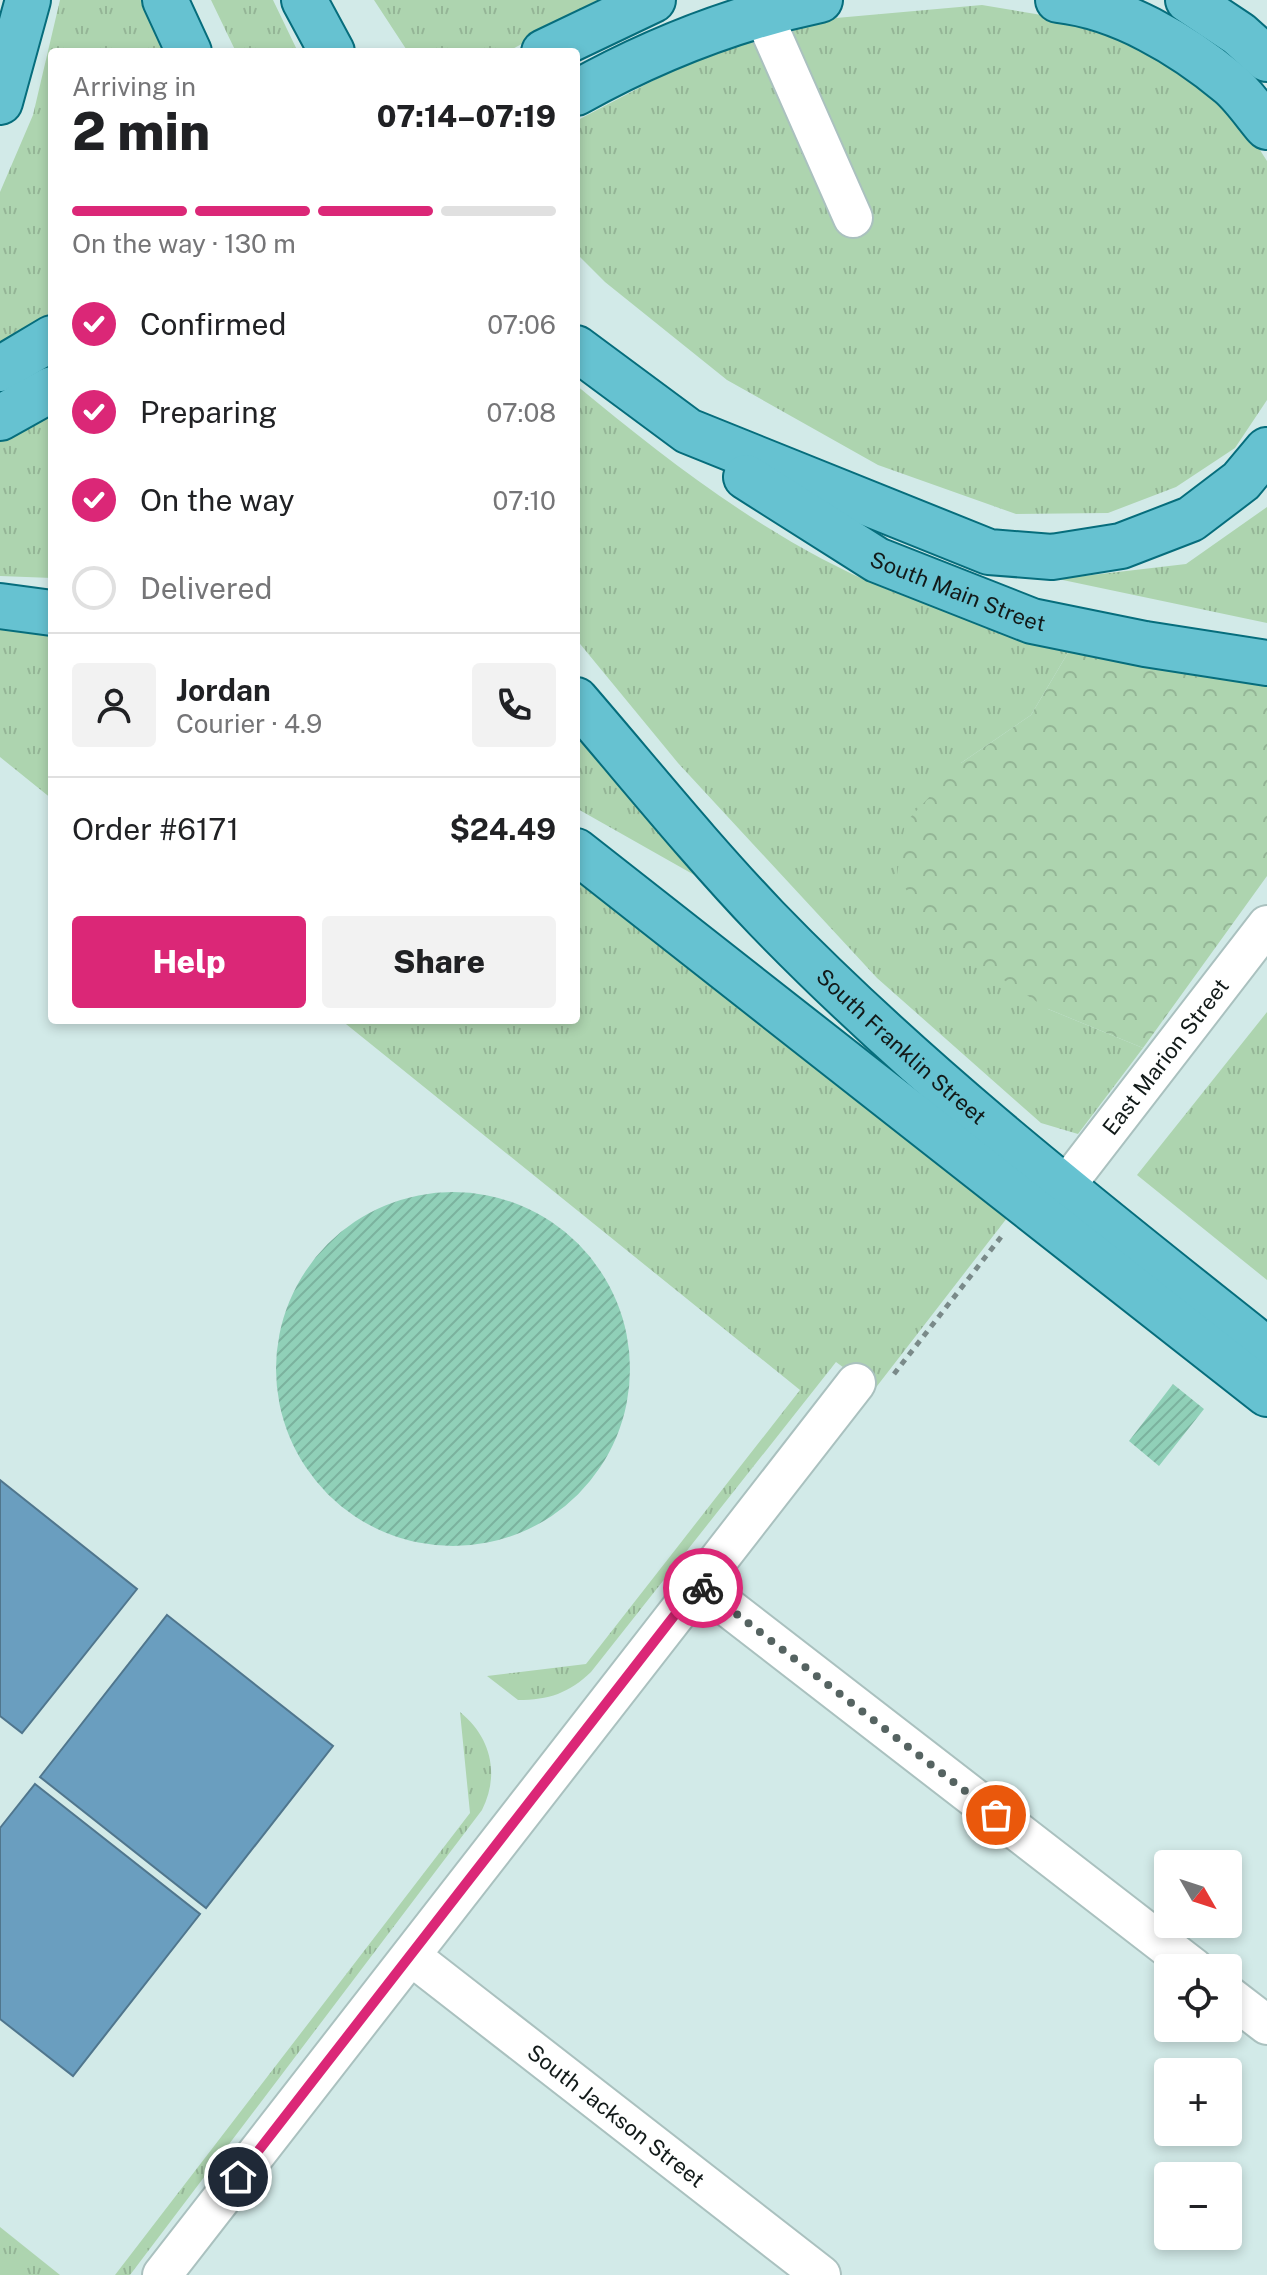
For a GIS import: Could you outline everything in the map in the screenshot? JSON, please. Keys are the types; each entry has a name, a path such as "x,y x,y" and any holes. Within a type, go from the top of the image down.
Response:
{"main road":[{"path":"0,102 28,0"},
{"path":"165,0 187,48"},
{"path":"304,0 330,48"},
{"path":"552,48 653,0"},
{"path":"580,91 693,37 762,12 820,0"},
{"path":"1058,0 1091,4 1155,33 1232,85 1267,127"},
{"path":"1188,0 1239,34 1267,59"},
{"path":"0,369 48,340"},
{"path":"580,351 688,431 989,552 1052,557 1121,546 1191,519 1241,481 1267,450"},
{"path":"0,418 48,391"},
{"name":"South Main Street","path":"688,431 751,481 877,560 1032,621 1145,644 1267,663"},
{"path":"0,606 48,612"},
{"name":"South Franklin Street","path":"580,705 767,919 911,1057 1064,1188 1267,1350"},
{"path":"580,854 1267,1394"}],"street":[{"path":"762,12 853,218"},
{"name":"East Marion Street","path":"1064,1188 1267,925"},
{"path":"162,2275 699,1585 872,1383"},
{"path":"699,1585 1176,1954"},
{"name":"South Jackson Street","path":"411,1956 821,2275"},
{"path":"1242,2006 1267,2025"}],"path":[{"path":"872,1383 1008,1228"}],"green space":[{"path":"60,0 148,0 167,48 49,48"},
{"path":"211,0 273,0 296,48 234,48"},
{"path":"374,0 602,0 514,48 405,48"},
{"path":"982,5 1120,28 1227,99 1267,161 1267,400 1235,448 1176,487 1108,513 1016,514 878,465 727,380 605,282 580,257 580,119 698,57 836,18"},
{"path":"48,51 48,314 0,343 0,192 33,115"},
{"path":"580,388 685,471 801,547 842,569 907,597 1069,651 1031,715 961,763 1048,1009 1143,1048 1078,1134 1041,1123 877,978 678,763 580,644"},
{"path":"48,409 48,578 0,576 0,436"},
{"path":"1267,507 1267,623 1058,579 1186,564"},
{"path":"0,625 48,627 48,796 0,757"},
{"path":"1069,651 1267,686 1267,876 1143,1048 1048,1009 934,934 897,875 905,823 961,763 1031,715"},
{"path":"580,731 712,885 580,810"},
{"path":"580,874 1007,1218 874,1390 836,1362 591,1672 558,1694 518,1700 487,1676 586,1664 800,1390 346,1024 580,1024"},
{"path":"1267,1012 1267,1280 1137,1175"},
{"path":"460,1712 479,1733 489,1757 491,1783 482,1810 130,2275 115,2275 470,1813"},
{"path":"0,2227 60,2275 0,2275"}],"water":[{"path":"0,1480 137,1589 22,1733 0,1716"},
{"path":"167,1615 333,1746 206,1908 40,1777"},
{"path":"35,1784 200,1914 73,2076 0,2019 0,1828"}],"building":[{"path":"453,1192 487,1196 521,1206 551,1222 578,1244 600,1271 616,1301 626,1335 630,1369 626,1403 616,1437 600,1467 578,1494 551,1516 521,1532 487,1542 453,1546 419,1542 385,1532 355,1516 328,1494 306,1467 290,1437 280,1403 276,1369 280,1335 290,1301 306,1271 328,1244 355,1222 385,1206 419,1196"},
{"path":"1173,1384 1204,1409 1159,1466 1129,1441"}],"way so far":[{"path":"703,1588 996,1815"}],"route":[{"path":"238,2177 681,1607 699,1585 703,1588"}]}
